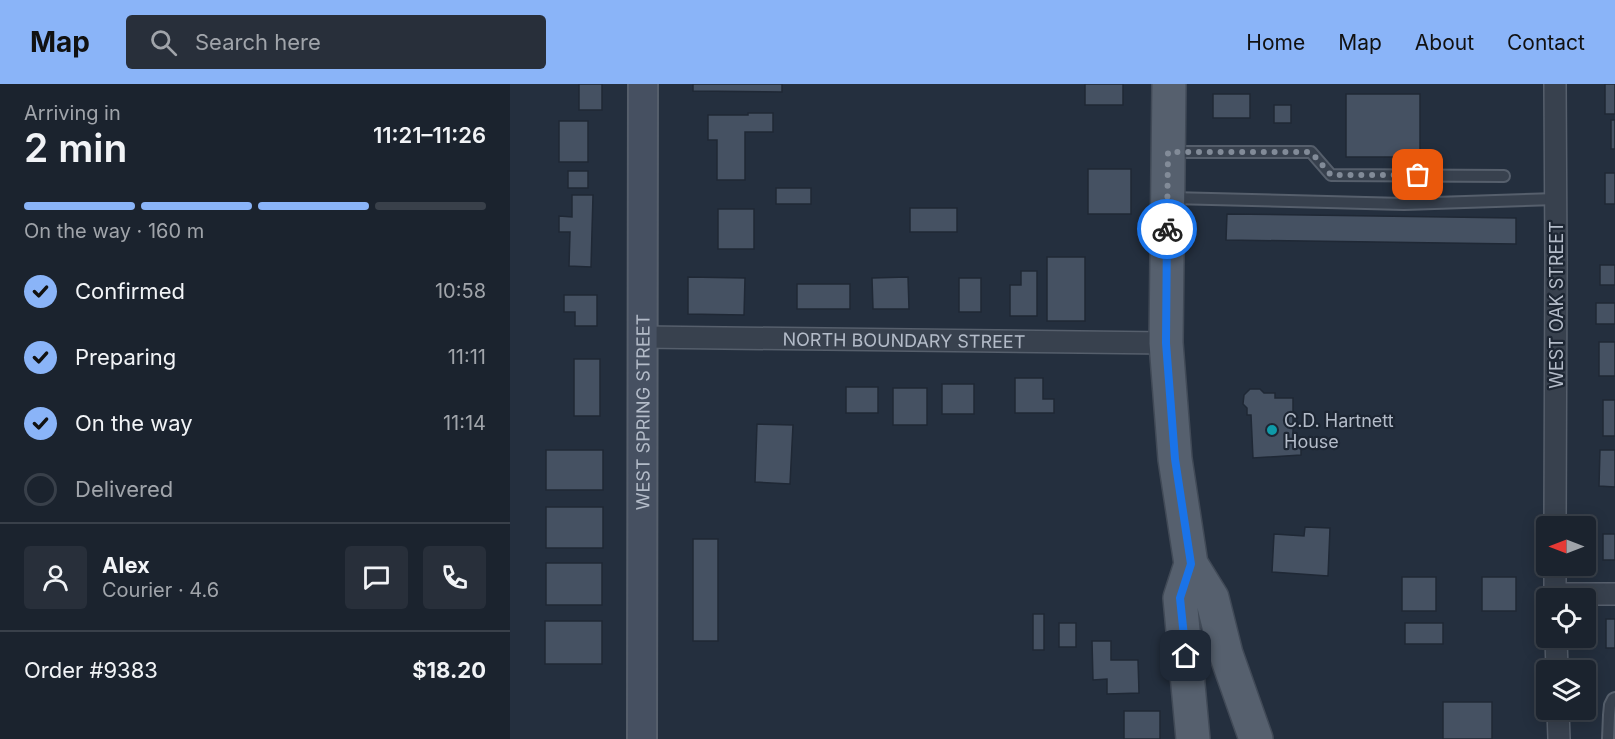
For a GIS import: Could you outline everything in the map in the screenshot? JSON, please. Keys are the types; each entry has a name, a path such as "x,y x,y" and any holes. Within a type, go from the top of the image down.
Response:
{"main road":[{"path":"1169,84 1166,343 1175,459 1191,564 1180,598 1207,655 1254,739"},
{"path":"1193,739 1207,655"}],"street":[{"name":"WEST SPRING STREET","path":"642,739 644,84"},
{"name":"WEST OAK STREET","path":"1555,84 1556,516"},
{"name":"NORTH BOUNDARY STREET","path":"643,336 1166,343"},
{"path":"1596,595 1615,594"},
{"path":"1558,720 1559,739"}],"lane":[{"path":"1168,152 1311,152 1331,175 1504,176"},
{"path":"1168,198 1404,204 1556,200"},
{"path":"1608,739 1610,705 1615,698"}],"building":[{"path":"579,84 602,84 602,110 579,110"},
{"path":"693,84 782,84 782,92 693,91"},
{"path":"1085,84 1123,84 1123,105 1085,105"},
{"path":"1605,84 1615,84 1615,114 1605,114"},
{"path":"1213,94 1250,94 1250,118 1213,118"},
{"path":"1346,94 1420,94 1420,157 1346,157"},
{"path":"1274,105 1291,105 1291,123 1274,123"},
{"path":"748,113 773,113 773,132 745,132 745,180 717,180 717,140 708,140 708,115 748,115"},
{"path":"1611,120 1615,120 1615,149 1611,149"},
{"path":"559,121 588,121 588,162 559,162"},
{"path":"1088,169 1131,169 1131,214 1088,214"},
{"path":"568,171 588,171 588,188 568,188"},
{"path":"1605,173 1615,173 1615,204 1605,204"},
{"path":"776,188 811,188 811,204 776,204"},
{"path":"572,195 593,195 591,267 569,266 570,232 559,232 559,216 572,217"},
{"path":"910,208 957,208 957,232 910,232"},
{"path":"718,209 754,209 754,249 718,249"},
{"path":"1227,214 1516,218 1516,244 1226,240"},
{"path":"1047,257 1085,257 1085,321 1047,321"},
{"path":"1600,265 1615,265 1615,285 1600,285"},
{"path":"1021,271 1037,271 1037,316 1010,316 1010,285 1021,285"},
{"path":"688,277 745,278 744,315 688,314"},
{"path":"908,277 909,309 873,309 872,278"},
{"path":"959,278 981,278 981,312 959,312"},
{"path":"797,284 850,284 850,309 797,309"},
{"path":"564,295 597,295 597,326 575,326 575,312 564,312"},
{"path":"1596,303 1615,303 1615,324 1596,324"},
{"path":"1599,342 1615,342 1615,376 1599,376"},
{"path":"574,359 600,359 600,416 574,416"},
{"path":"1015,378 1043,378 1043,399 1054,399 1054,413 1015,413"},
{"path":"942,384 974,384 974,414 942,414"},
{"path":"846,387 878,387 878,413 846,413"},
{"path":"893,388 927,388 927,425 893,425"},
{"name":"C.D. Hartnett House","path":"1250,389 1275,393 1275,398 1293,398 1293,437 1301,437 1301,455 1253,458 1251,415 1247,415 1247,408 1243,404 1244,395"},
{"path":"1603,400 1615,400 1615,436 1603,436"},
{"path":"757,424 793,425 790,484 755,482"},
{"path":"546,450 603,450 603,490 546,490"},
{"path":"1600,450 1615,450 1615,487 1599,486"},
{"path":"546,507 603,507 603,548 546,548"},
{"path":"1305,527 1330,528 1328,576 1272,572 1274,534 1304,536"},
{"path":"1603,534 1615,534 1615,560 1603,560"},
{"path":"693,539 718,539 718,641 693,641"},
{"path":"546,563 602,563 602,605 546,605"},
{"path":"1402,577 1436,577 1436,611 1402,611"},
{"path":"1482,577 1516,577 1516,611 1482,611"},
{"path":"1033,614 1044,614 1044,650 1033,650"},
{"path":"1606,619 1615,619 1615,648 1606,648"},
{"path":"545,621 602,621 602,664 545,664"},
{"path":"1059,623 1076,623 1076,647 1059,647"},
{"path":"1405,623 1443,623 1443,644 1405,644"},
{"path":"1092,641 1111,641 1111,660 1138,660 1139,693 1107,694 1107,679 1093,680"},
{"path":"1443,702 1492,702 1492,739 1443,739"},
{"path":"1124,711 1160,711 1160,739 1124,739"}],"way so far":[{"path":"1167,229 1168,152 1311,152 1331,175 1418,175"}],"place":[{"name":"C.D. Hartnett House","path":"1272,430"}],"route":[{"path":"1167,229 1166,343 1175,459 1191,564 1180,598 1186,656"}]}
